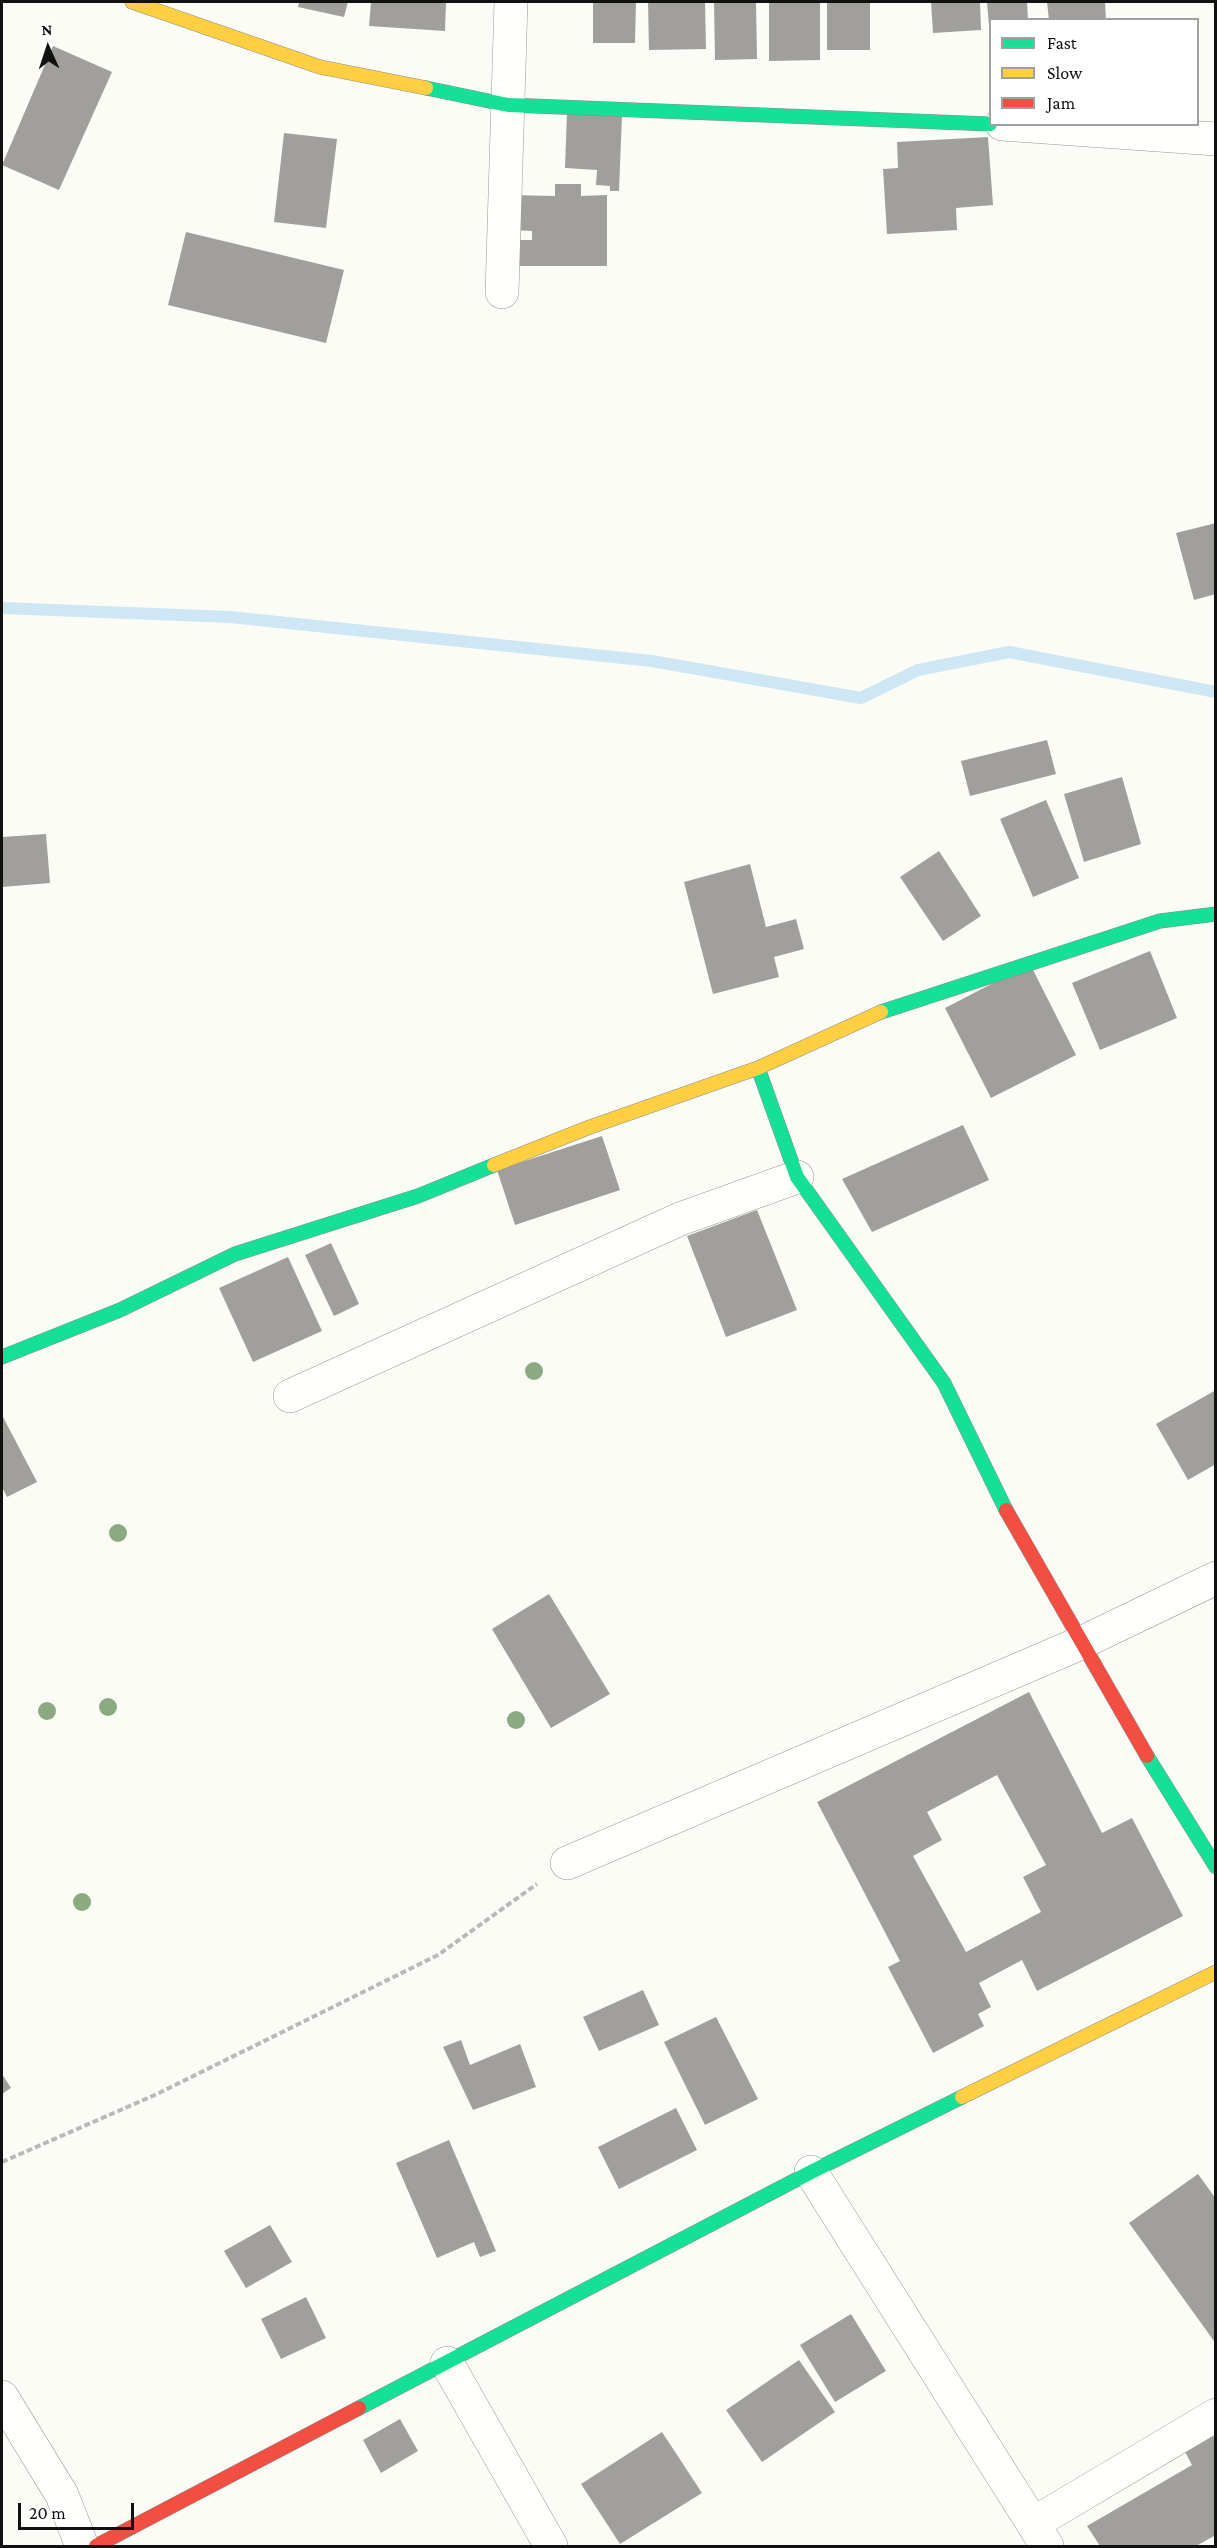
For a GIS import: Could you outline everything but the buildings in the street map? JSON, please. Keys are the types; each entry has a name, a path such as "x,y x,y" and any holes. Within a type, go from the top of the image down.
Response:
{"street":[{"path":"132,2 320,67 508,105 989,124"},
{"path":"502,292 511,2"},
{"path":"1030,126 1215,139"},
{"path":"2,1357 120,1310 235,1254 418,1196 590,1127 758,1068 886,1010 1160,921 1215,914"},
{"path":"758,1068 797,1177 944,1383 1009,1515 1165,1787 1215,1867"},
{"path":"290,1396 680,1219 797,1177"},
{"path":"567,1863 1083,1642 1215,1578"},
{"path":"96,2547 811,2172 1215,1972"},
{"path":"811,2172 1041,2535 1215,2415"},
{"path":"447,2362 551,2547"},
{"path":"2,2397 62,2495 82,2547"}],"path":[{"path":"2,2162 157,2094 438,1955 567,1863"}],"waterway":[{"path":"2,608 230,617 652,661 861,698 918,670 1009,652 1216,692"}],"traffic: fast":[{"path":"426,88 508,105 989,124"},
{"path":"881,1012 1160,921 1216,914"},
{"path":"758,1068 797,1177 944,1383 1006,1510"},
{"path":"2,1357 120,1310 235,1254 418,1196 494,1165"},
{"path":"1147,1756 1216,1867"},
{"path":"359,2408 811,2172 962,2097"}],"traffic: slow":[{"path":"132,2 320,67 426,88"},
{"path":"494,1165 590,1127 758,1068 881,1012"},
{"path":"962,2097 1216,1972"}],"traffic: jam":[{"path":"1006,1510 1147,1756"},
{"path":"96,2546 359,2408"}]}
